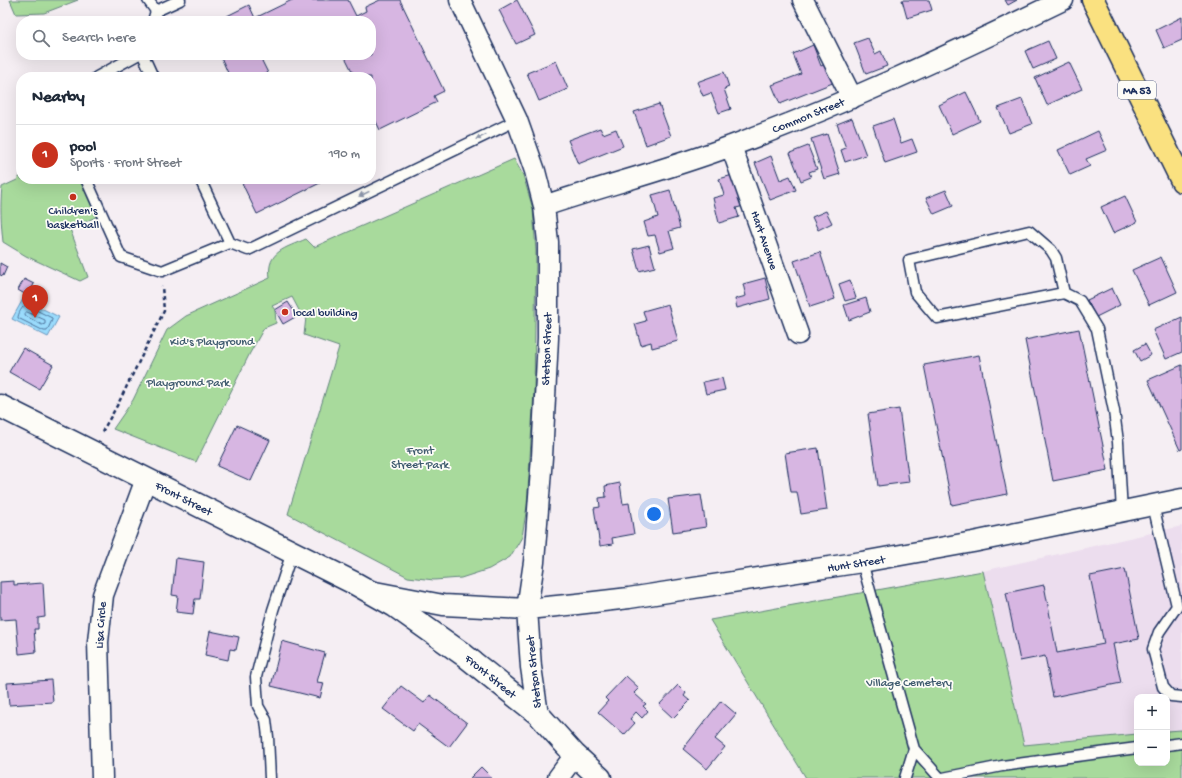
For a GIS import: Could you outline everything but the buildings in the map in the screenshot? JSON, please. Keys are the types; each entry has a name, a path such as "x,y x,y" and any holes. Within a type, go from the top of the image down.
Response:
{"main road":[{"name":"MA 53","path":"1093,0 1182,180"}],"street":[{"name":"Stetson Street","path":"460,0 516,120 535,171 544,206 548,242 547,346 542,457 534,562 527,609 531,667 538,714"},
{"path":"803,0 852,98"},
{"name":"Common Street","path":"544,206 731,146 852,98 971,45 1063,0"},
{"name":"Hart Avenue","path":"731,146 798,334"},
{"name":"Front Street","path":"0,406 292,552 395,606 464,655 538,714 575,755 600,778"},
{"name":"Lisa Circle","path":"102,778 98,642 103,595 146,479"},
{"name":"Hunt Street","path":"527,609 629,598 862,562 973,542 1182,499"},
{"name":"Front Street","path":"368,591 443,605 527,609"},
{"path":"558,778 575,755"}],"lane":[{"path":"148,0 155,16 180,0"},
{"path":"106,72 127,60"},
{"path":"145,60 151,72"},
{"path":"202,184 230,243 248,250 516,120"},
{"path":"88,184 121,257 162,272 230,243"},
{"path":"1064,293 1056,258 1051,250 1029,230 909,260 915,292 936,318 1064,293 1080,301 1097,329 1114,411 1118,442 1122,512"},
{"path":"1153,505 1180,607 1159,632 1153,649 1163,687 1171,696 1182,697"},
{"path":"270,778 266,720 258,706 256,678 273,610 292,552"},
{"path":"862,562 914,749 941,778 1002,766 1134,748"},
{"path":"1170,745 1182,743"},
{"path":"905,778 914,749"}],"path":[{"path":"91,451 118,404 164,311 162,272"}],"shaded area":[{"path":"1182,526 1182,730 1170,731 1170,694 1134,694 1134,734 1024,745 983,571"}],"green space":[{"path":"10,0 78,0 44,13 16,14"},
{"name":"Front Street Park","path":"514,159 523,175 533,209 536,252 534,391 527,506 522,537 510,557 489,569 461,578 434,580 408,577 288,514 339,347 304,335 306,317 301,314 292,297 272,306 275,310 276,323 264,328 196,462 113,429 133,400 167,330 186,316 270,278 271,262 274,256 279,252 306,239 314,247"},
{"path":"16,180 16,184 86,184 100,215 70,229 88,277 80,281 26,256 3,242 1,214 2,187"},
{"name":"Village Cemetery","path":"983,571 1024,745 1134,734 1134,766 1170,766 1170,731 1182,730 1182,778 806,778 710,620"}],"water":[{"path":"23,299 59,317 48,337 12,319"}],"place":[{"name":"Children's basketball","path":"73,197"},
{"name":"local building","path":"285,312"},
{"name":"pool","path":"35,318"}],"park label":[{"name":"Kid's Playground","path":"212,341"},
{"name":"Playground Park","path":"188,382"}]}
